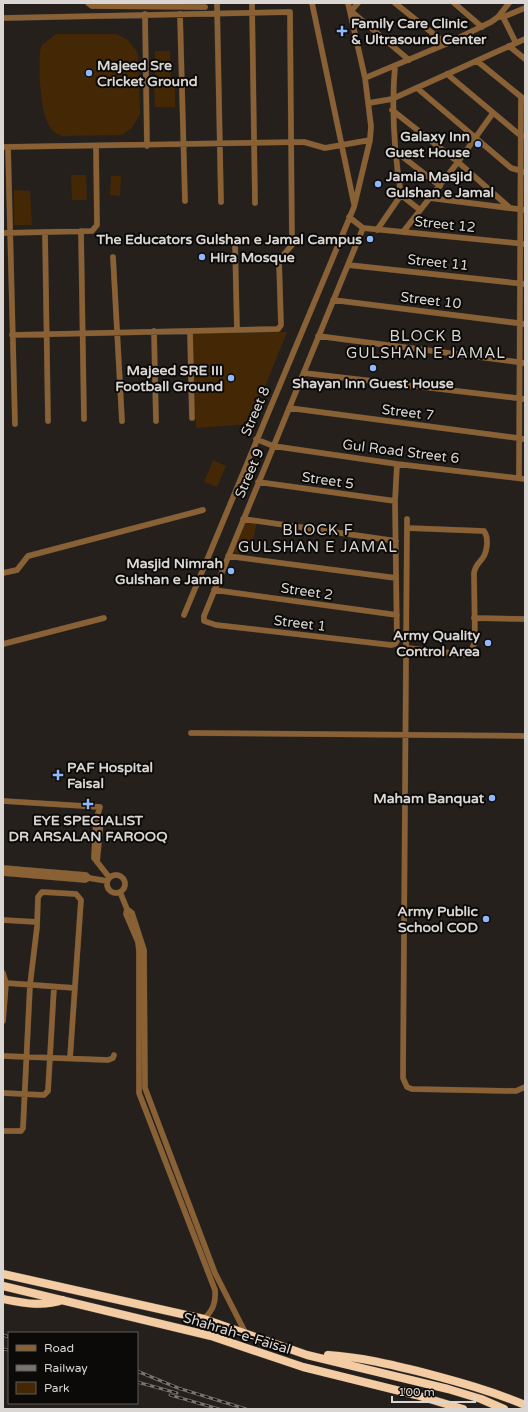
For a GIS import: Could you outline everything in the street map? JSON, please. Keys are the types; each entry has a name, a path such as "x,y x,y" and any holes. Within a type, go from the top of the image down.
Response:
{"highway":[{"path":"3,1274 140,1303 204,1319 307,1355 389,1373 481,1399 504,1409"},
{"name":"Shahrah-e-Faisal","path":"3,1286 211,1336 303,1367 416,1395 463,1409"},
{"path":"3,1298 29,1304 49,1304 64,1300"},
{"path":"307,1355 351,1356 392,1365 477,1387 525,1405"}],"street":[{"path":"88,3 92,6 205,7"},
{"path":"217,3 221,202"},
{"path":"252,3 255,203"},
{"path":"312,3 354,206"},
{"name":"Street 8","path":"184,615 354,206 370,140 369,103 351,11 348,3"},
{"path":"358,3 351,11 410,60"},
{"path":"395,3 446,44"},
{"path":"454,3 482,26"},
{"path":"500,17 509,3"},
{"path":"365,78 446,44 500,17 525,8"},
{"path":"3,18 290,12 292,245 279,260 281,325 278,329 274,331 82,332 12,335"},
{"path":"145,14 147,146"},
{"path":"180,14 185,201"},
{"path":"500,17 516,43"},
{"path":"369,103 392,99 525,39"},
{"path":"509,46 525,59"},
{"path":"477,60 523,99 522,478"},
{"path":"395,66 392,110 394,150 401,195 420,210"},
{"path":"447,74 523,136"},
{"path":"417,88 511,168 523,172"},
{"path":"392,110 458,162 510,208"},
{"path":"403,232 440,186 494,113"},
{"path":"15,424 6,233 6,147 147,146 304,142 325,148 370,140"},
{"path":"6,233 92,231 97,225 96,146"},
{"path":"394,150 440,186"},
{"path":"377,230 401,195"},
{"path":"430,198 523,210"},
{"path":"349,217 363,228"},
{"name":"Street 12","path":"363,228 523,244"},
{"name":"Street 9","path":"203,619 363,228"},
{"path":"81,231 84,419"},
{"path":"45,232 48,421"},
{"path":"235,243 237,330"},
{"path":"112,257 122,421"},
{"name":"Street 11","path":"348,265 523,283"},
{"name":"Street 10","path":"333,300 522,324"},
{"path":"154,331 156,421"},
{"path":"190,331 192,418"},
{"path":"318,336 522,363"},
{"path":"304,372 522,399"},
{"name":"Street 7","path":"289,408 522,438"},
{"name":"Gul Road Street 6","path":"256,439 273,446 397,464 522,478"},
{"path":"397,464 395,501 397,614"},
{"name":"Street 5","path":"258,482 395,501"},
{"path":"3,573 17,570 28,556 203,510"},
{"path":"243,519 396,541"},
{"path":"407,519 403,1078 407,1087 412,1089 516,1091 525,1087"},
{"path":"407,528 484,531 487,536 486,554 475,567 474,573 474,642 469,655 407,648"},
{"path":"228,556 396,578"},
{"name":"Street 2","path":"214,590 397,614"},
{"name":"Street 1","path":"203,619 204,621 216,625 391,646 395,644 397,614"},
{"path":"3,644 104,618"},
{"path":"474,618 525,619"},
{"path":"191,732 405,736 525,736"},
{"path":"3,801 100,807 99,816 101,820 97,862 108,879 108,890 116,893 120,892"},
{"path":"3,868 86,875 89,878"},
{"path":"3,873 85,880 89,878 108,879 118,875 124,880 125,885 120,892"},
{"path":"3,1131 22,1130 26,1094 30,985 37,922 38,897 42,892 76,894 79,897 70,1058"},
{"path":"120,892 127,909 132,913 144,950 145,1088 206,1270 215,1290 216,1299 214,1308 204,1319"},
{"path":"3,920 37,922"},
{"path":"3,973 6,983 3,1021"},
{"path":"6,983 75,988"},
{"path":"3,1093 46,1094 48,1091 54,987"},
{"path":"3,1056 108,1060 113,1058 114,1055"},
{"path":"164,1147 222,1288 246,1334"},
{"path":"206,1270 213,1267"},
{"path":"215,1290 222,1288"}],"green space":[{"name":"Majeed Sre Cricket Ground","path":"56,34 116,34 128,40 138,53 140,114 132,128 122,135 62,136 54,132 49,126 45,116 41,91 40,54 41,46"},
{"path":"155,51 170,51 171,77 155,78"},
{"path":"175,82 175,107 155,107 154,83"},
{"path":"71,175 86,175 87,200 72,200"},
{"path":"111,176 121,176 120,196 110,195"},
{"path":"14,190 30,191 32,225 14,225"},
{"name":"Majeed SRE III Football Ground","path":"190,331 287,332 250,424 196,428"},
{"path":"213,460 226,466 217,487 204,482"},
{"path":"243,519 257,521 250,554 230,552"}],"railway":[{"path":"3,1335 8,1337"},
{"path":"3,1349 8,1350"},
{"path":"138,1371 178,1388 246,1409"},
{"path":"138,1382 177,1393"},
{"path":"170,1395 219,1409"}],"place":[{"name":"Family Care Clinic & Ultrasound Center","path":"342,31"},
{"name":"Majeed Sre Cricket Ground","path":"89,73"},
{"name":"Galaxy Inn Guest House","path":"478,144"},
{"name":"Jamia Masjid Gulshan e Jamal","path":"378,184"},
{"name":"The Educators Gulshan e Jamal Campus","path":"370,239"},
{"name":"Hira Mosque","path":"202,257"},
{"name":"Shayan Inn Guest House","path":"373,368"},
{"name":"Majeed SRE III Football Ground","path":"231,378"},
{"name":"Masjid Nimrah Gulshan e Jamal","path":"231,571"},
{"name":"Army Quality Control Area","path":"488,643"},
{"name":"PAF Hospital Faisal","path":"58,775"},
{"name":"Maham Banquat","path":"492,798"},
{"name":"EYE SPECIALIST DR ARSALAN FAROOQ","path":"88,804"},
{"name":"Army Public School COD","path":"486,919"}],"district":[{"name":"BLOCK B GULSHAN E JAMAL","path":"426,344"},
{"name":"BLOCK F GULSHAN E JAMAL","path":"318,538"}]}
